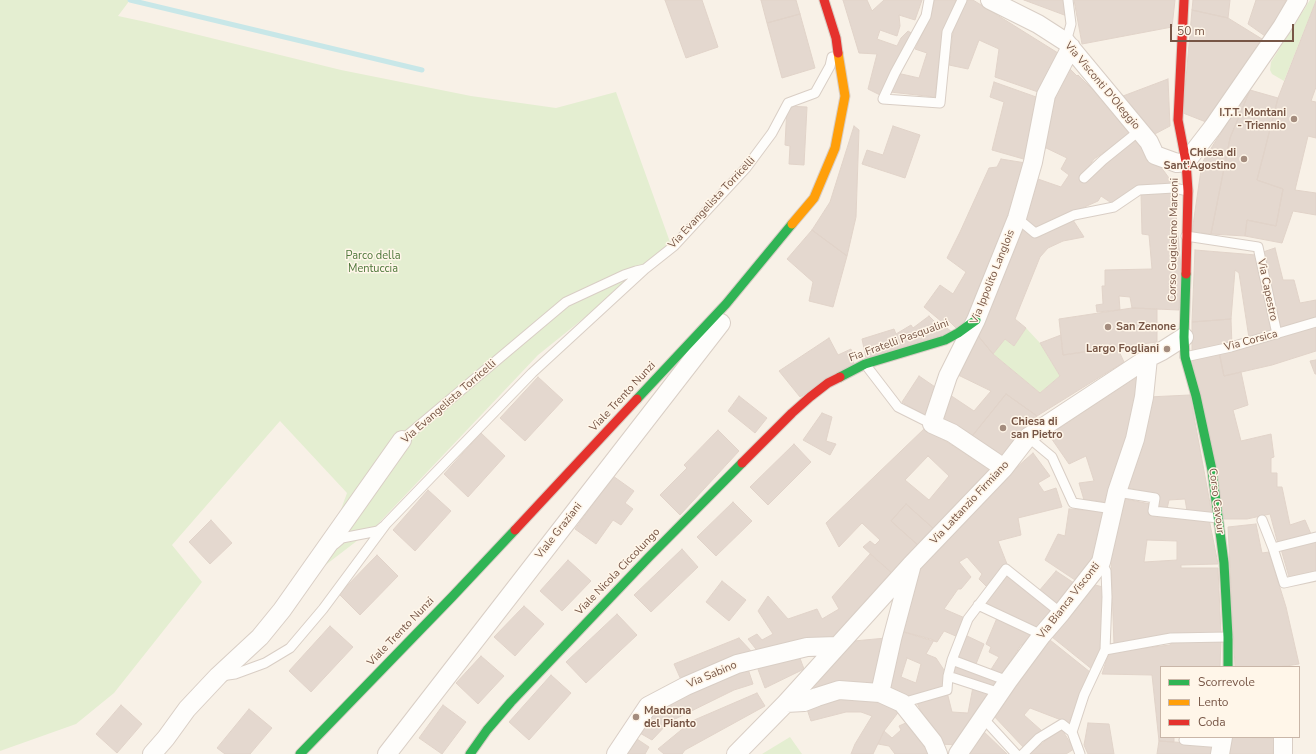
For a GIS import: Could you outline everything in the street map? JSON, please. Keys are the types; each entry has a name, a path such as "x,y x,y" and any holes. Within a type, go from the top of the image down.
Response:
{"street":[{"name":"Viale Trento Nunzi","path":"300,754 463,585 726,304 814,198 835,148 844,96 836,38 824,0"},
{"name":"Via Visconti D'Oleggio","path":"990,0 1038,24 1069,44 1149,142 1155,155 1177,163 1186,162"},
{"name":"Corso Guglielmo Marconi","path":"1184,0 1178,120 1186,162 1188,191 1184,337"},
{"path":"1186,162 1214,127 1282,27 1298,0"},
{"name":"Via Ippolito Langlois","path":"932,424 948,376 976,320 1016,218 1034,162 1046,95 1069,44"},
{"name":"Viale Graziani","path":"386,754 722,322 726,304"},
{"name":"Fia Fratelli Pasqualini","path":"792,413 828,383 865,364 945,340 976,320"},
{"name":"Corso Cavour","path":"1184,337 1184,357 1196,396 1212,470 1224,563 1228,666"},
{"name":"Via Lattanzio Firmiano","path":"736,754 786,703 911,565 1004,468 1028,437 1148,358 1184,337"},
{"name":"Via Bianca Visconti","path":"958,754 1042,635 1101,562 1115,500 1135,439 1144,396 1148,358"},
{"name":"Viale Nicola Ciccolungo","path":"470,754 487,730 532,680 649,557 792,413"},
{"path":"932,424 952,433 1004,468"},
{"name":"Via Evangelista Torricelli","path":"152,754 166,738 186,709 218,676 260,637 282,610 402,440"},
{"path":"880,693 911,565"},
{"name":"Via Sabino","path":"616,754 648,706 686,686 738,664 807,647 837,646"},
{"path":"786,703 804,702 839,690 880,693 902,704 933,742 938,754"},
{"path":"1283,738 1283,754"}],"lane":[{"path":"929,0 926,16 895,73 883,99 940,103 948,32 962,0"},
{"path":"1068,0 1071,24 1069,44"},
{"name":"Via Evangelista Torricelli","path":"218,676 235,674 265,662 290,648 386,524 532,372 645,269 674,246 746,168 772,133 788,103 815,92 830,66 836,38"},
{"path":"1084,178 1139,130"},
{"path":"1016,218 1035,233 1074,215 1114,207 1139,190 1174,188 1188,191"},
{"name":"Via Capestro","path":"1186,236 1258,247 1277,334"},
{"name":"Via Evangelista Torricelli","path":"402,440 566,302 624,275 636,270 645,269"},
{"name":"Via Corsica","path":"1184,357 1231,348 1316,322"},
{"path":"865,364 898,407 932,424"},
{"path":"1028,437 1052,457 1073,503 1155,498 1153,511 1218,518"},
{"path":"1262,520 1284,583 1316,576"},
{"path":"310,571 327,550 342,538 378,530 386,524"},
{"path":"1273,548 1316,537"},
{"path":"1072,732 1084,695 1105,650 1107,597 1106,571 1101,562"},
{"path":"902,704 947,690 948,676 952,660 968,619 1006,569 1061,613"},
{"path":"978,605 1042,635"},
{"path":"1105,650 1171,638 1228,637"},
{"path":"952,660 1004,687"},
{"path":"948,676 1004,687"},
{"path":"983,718 1016,754"},
{"path":"1023,754 1039,738 1062,724 1072,732 1080,754"},
{"path":"1184,740 1222,745"}],"green space":[{"name":"Parco della Mentuccia","path":"0,0 130,0 118,16 341,70 471,96 556,108 616,92 670,242 645,269 538,355 375,527 319,570 347,493 280,421 172,545 202,582 114,693 76,724 0,751"},
{"path":"1310,0 1316,1 1284,81 1272,74 1270,70 1271,62"},
{"path":"1026,328 1040,343 1060,376 1040,393 993,354 1005,339 1014,346"},
{"path":"790,737 802,754 762,754"}],"building":[{"path":"665,0 702,0 718,47 686,58"},
{"path":"761,0 796,0 800,14 767,23"},
{"path":"843,0 867,0 872,11 884,0 922,0 915,20 899,15 900,26 897,36 880,30 877,39 897,46 901,38 908,31 913,34 882,96 868,89 877,54 859,53"},
{"path":"934,0 957,0 942,37 935,97 890,92 897,73 919,78 927,53 915,49 931,16"},
{"path":"967,0 973,0 1058,53 1041,93 995,77 999,49 979,40 968,69 949,65 953,32"},
{"path":"1024,0 1065,0 1067,16"},
{"path":"1074,0 1175,0 1172,27 1082,44"},
{"path":"1193,0 1230,0 1228,18 1192,10"},
{"path":"1256,0 1286,0 1276,21 1265,36 1248,24"},
{"name":"I.T.T. Montani - Triennio","path":"1316,1 1316,87 1311,101 1316,102 1316,138 1308,136 1295,190 1316,193 1316,215 1293,211 1282,243 1245,236 1247,220 1276,226 1283,189 1257,180 1278,98"},
{"path":"1192,10 1228,18 1262,39 1206,122 1183,113"},
{"path":"800,14 815,68 782,78 767,23"},
{"path":"1068,67 1111,108 1131,134 1094,159 1079,180 1084,182 1138,135 1174,185 1131,195 1113,204 1101,196 1098,201 1035,229 1021,219 1035,178 1061,187 1069,175 1061,169 1067,158 1042,146 1053,94"},
{"path":"1168,79 1170,126 1151,136 1123,96"},
{"path":"994,82 1039,98 1027,160 992,150 1004,102 990,97"},
{"path":"1248,89 1250,90 1230,138 1211,234 1192,232 1202,163"},
{"name":"Chiesa di Sant'Agostino","path":"1250,90 1278,98 1257,180 1283,189 1276,226 1247,220 1245,236 1211,234 1230,138"},
{"path":"787,106 807,107 804,165 789,164 790,146 785,145"},
{"path":"854,126 859,130 856,217 847,256 812,230 830,202"},
{"path":"893,126 920,135 905,178 862,164 867,150 883,155"},
{"path":"1001,159 1026,163 1011,219 975,310 957,329 947,319 942,322 924,307 940,285 953,294 966,272 947,258 989,168 997,167"},
{"path":"1174,190 1181,269 1179,310 1132,308 1130,297 1119,296 1120,310 1097,312 1096,305 1103,304 1102,286 1105,286 1105,270 1152,269 1149,235 1142,234 1141,193"},
{"path":"1073,220 1084,237 1063,241 1048,248 1040,257 1015,319 1026,328 1014,346 1005,339 993,354 975,332 1020,224 1034,236"},
{"path":"812,230 847,256 833,307 809,301 813,282 787,259"},
{"path":"1275,248 1283,280 1294,280 1300,303 1316,300 1316,317 1280,329 1263,252"},
{"path":"1195,250 1256,255 1273,331 1249,338 1239,273 1235,270 1231,319 1192,322"},
{"name":"San Zenone","path":"1132,308 1157,309 1157,342 1063,355 1059,319"},
{"path":"929,316 936,323 938,321 952,332 866,358 862,339 894,329 896,334 911,325 913,328"},
{"path":"1231,319 1232,346 1192,354 1192,322"},
{"path":"1316,326 1316,351 1272,365 1224,376 1219,352 1269,341 1273,338"},
{"path":"975,332 993,354 1040,393 1060,376 1040,343 1061,335 1063,355 1117,347 1124,362 1037,416 1006,394 969,440 938,416 947,393 974,411 991,391 954,373"},
{"path":"829,338 838,355 851,349 854,364 800,397 779,371"},
{"path":"1219,352 1224,376 1241,372 1248,405 1233,410 1241,441 1271,434 1274,457 1271,458 1271,473 1277,473 1277,487 1282,487 1290,525 1305,520 1311,534 1278,544 1270,514 1247,519 1224,519 1192,358"},
{"path":"1316,360 1316,374 1315,374 1310,361"},
{"path":"919,376 941,391 928,418 902,402"},
{"path":"538,377 563,400 525,441 500,418"},
{"path":"1135,378 1142,383 1130,442 1107,502 1084,500 1079,483 1094,481 1086,456 1069,464 1049,435"},
{"name":"Chiesa di san Pietro","path":"1006,394 1037,416 1000,462 969,440"},
{"path":"1190,395 1212,514 1187,511 1185,499 1169,500 1167,509 1156,508 1157,494 1123,487 1148,397"},
{"path":"739,396 767,418 755,433 728,411"},
{"path":"822,413 832,417 826,441 836,444 830,455 803,440"},
{"path":"925,428 991,470 935,530 906,504 891,521 920,547 893,574 863,547 870,541 875,545 880,540 862,523 839,547 826,523","holes":["928,456 949,476 929,500 905,480"]},
{"path":"718,430 739,451 680,515 660,495 687,468 684,465"},
{"path":"481,433 505,456 468,497 444,474"},
{"path":"794,444 811,462 768,505 750,487"},
{"path":"1033,453 1050,476 1038,483 1044,492 1056,488 1062,507 1018,518 1021,535 998,541 1007,564 987,587 979,579 982,574 967,557 959,562 971,577 961,589 958,589 944,609 965,618 958,637 944,631 937,642 897,630 918,574 928,556 983,497"},
{"path":"613,476 634,491 625,503 633,509 621,525 613,520 596,544 575,529"},
{"path":"428,490 451,511 415,551 393,530"},
{"path":"1121,498 1150,504 1149,515 1209,519 1218,564 1181,565 1181,568 1218,568 1221,635 1114,645 1111,560 1107,556","holes":["1147,540 1177,541 1177,560 1144,562"]},
{"path":"733,502 752,521 716,556 697,537"},
{"path":"906,504 935,530 920,547 891,521"},
{"path":"1069,509 1106,511 1090,566 1078,582 1045,560 1058,534 1065,536"},
{"path":"211,520 232,543 210,564 189,542"},
{"path":"1256,524 1262,553 1269,552 1286,607 1299,664 1286,666 1235,666 1228,527"},
{"path":"1316,540 1316,571 1289,577 1281,549"},
{"path":"682,549 698,567 651,612 634,595"},
{"path":"870,554 893,574 834,640 759,653 748,639 757,634 762,640 773,634 758,611 768,596 788,619 817,609 822,619 839,609 832,597"},
{"path":"377,555 398,576 360,615 339,594"},
{"path":"568,560 591,581 562,611 540,591"},
{"path":"1056,571 1077,585 1060,607 1039,591"},
{"path":"1007,572 1053,610 1040,630 982,603"},
{"path":"722,581 746,600 729,621 706,602"},
{"path":"1095,585 1103,587 1102,650 1093,670 1052,637"},
{"path":"524,606 544,624 515,656 494,637"},
{"path":"617,614 637,635 586,683 566,662"},
{"path":"997,618 1034,633 1026,646 1021,645 1002,675 990,671 999,657 989,652 991,647 986,644"},
{"path":"330,626 353,647 311,692 289,671"},
{"path":"897,630 934,640 926,654 936,658 946,673 944,689 906,701 890,687","holes":["907,658 921,664 916,683 901,677"]},
{"path":"965,635 984,644 976,664 956,656"},
{"path":"1045,636 1090,672 1069,723 1030,708 1024,715 1042,731 1024,748 992,714"},
{"path":"739,638 752,652 682,682 674,664"},
{"path":"886,638 875,689 815,695 811,687 854,641"},
{"path":"1221,641 1220,666 1160,666 1160,738 1174,738 1174,742 1159,741 1152,675 1102,674 1109,652 1170,645 1172,642"},
{"path":"798,653 804,669 765,688 756,664"},
{"path":"481,656 504,676 478,704 456,683"},
{"path":"952,662 1000,679 995,690 950,674"},
{"path":"747,666 753,684 734,690 669,722 652,740 638,732 656,710"},
{"path":"551,675 571,693 529,740 509,722"},
{"path":"973,687 991,693 961,745 937,744 916,701 947,692 952,712 968,713"},
{"path":"757,693 765,706 685,750 682,754 664,754 658,749 692,721"},
{"path":"848,693 882,699 900,710 884,731 873,754 851,754 855,744 872,716 861,712 846,712 811,721 806,706"},
{"path":"121,705 142,724 117,753 96,734"},
{"path":"443,705 466,722 442,754 419,738"},
{"path":"249,709 272,728 250,754 225,754 217,748"},
{"path":"910,721 931,754 895,754 889,746 878,744 884,731 892,738 901,730 899,726"},
{"path":"1088,723 1109,724 1114,754 1088,754 1084,745"},
{"path":"980,728 1007,754 962,754"},
{"path":"1061,728 1074,749 1066,754 1029,754"},
{"path":"634,737 649,747 645,754 624,754"},
{"path":"1230,738 1274,738 1273,754 1227,754"},
{"path":"1159,741 1216,745 1214,754 1157,754"}],"waterway":[{"path":"130,0 422,70"}],"traffic: fast":[{"path":"637,399 726,304 792,224"},
{"path":"1186,274 1184,337 1185,357 1196,396 1212,470 1224,563 1228,666"},
{"path":"840,377 865,364 945,340 976,320"},
{"path":"470,754 487,730 511,702 649,557 742,463"},
{"path":"300,754 515,530"}],"traffic: slow":[{"path":"792,224 814,198 835,148 845,96 838,53"}],"traffic: jam":[{"path":"824,0 836,38 838,53"},
{"path":"1184,0 1178,120 1186,162 1188,191 1186,274"},
{"path":"742,463 810,397 828,383 840,377"},
{"path":"515,530 637,399"}],"place":[{"name":"I.T.T. Montani - Triennio","path":"1294,119"},
{"name":"Chiesa di Sant'Agostino","path":"1244,159"},
{"name":"San Zenone","path":"1108,327"},
{"name":"Largo Fogliani","path":"1167,349"},
{"name":"Chiesa di san Pietro","path":"1003,428"},
{"name":"Madonna del Pianto","path":"636,717"}]}
